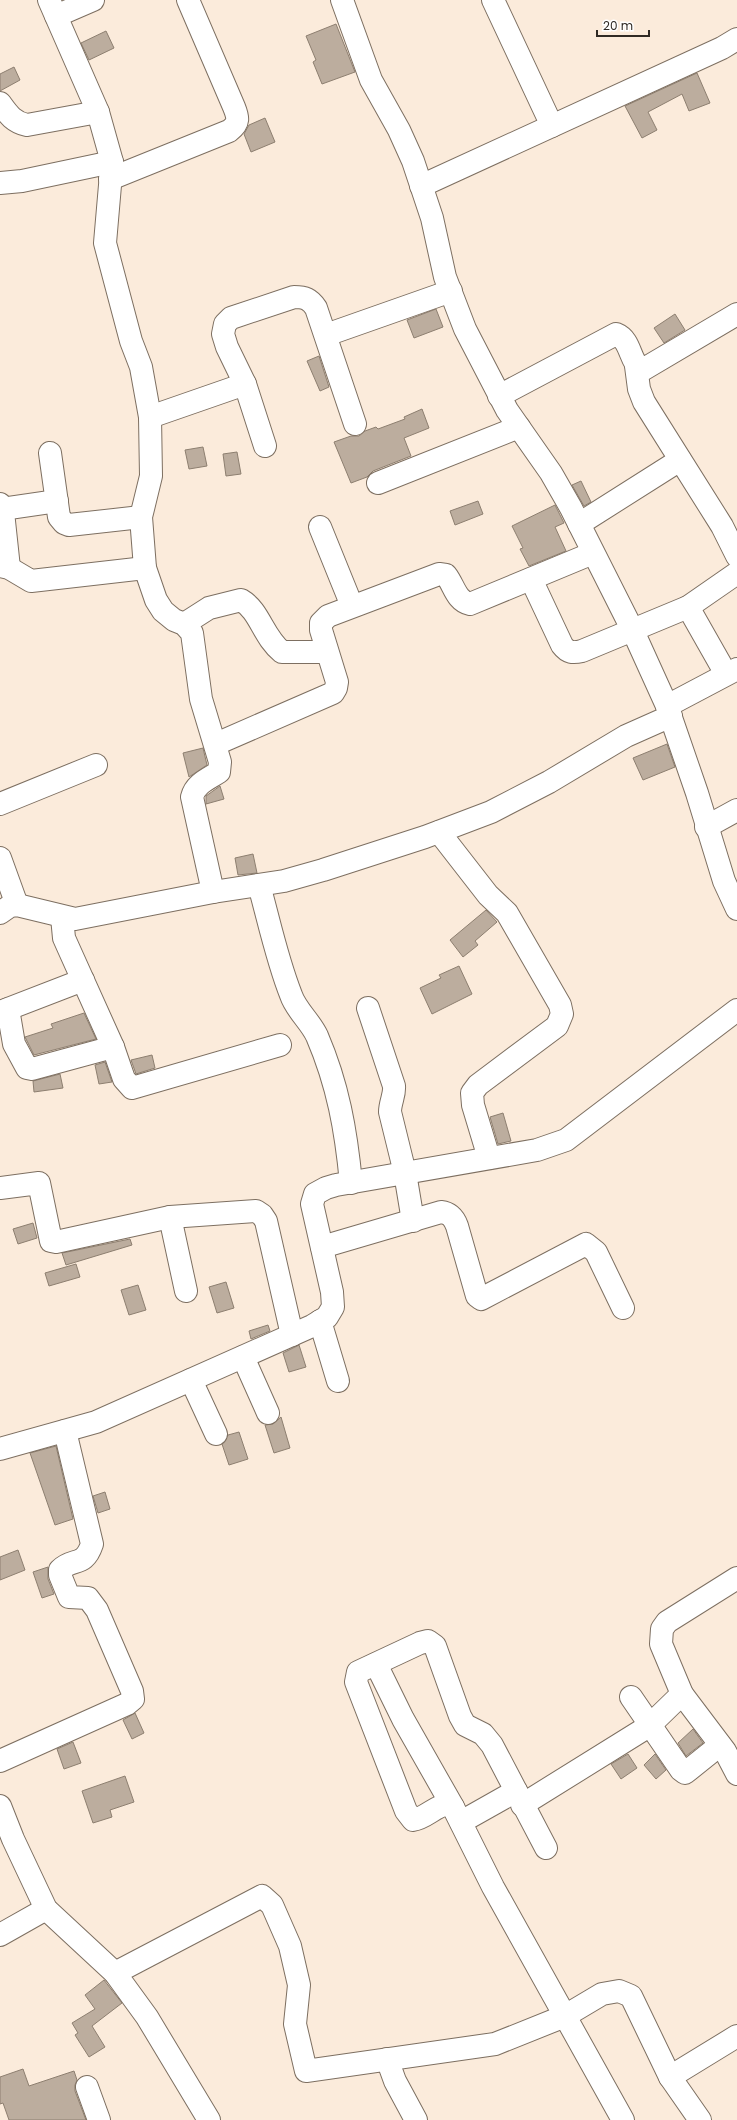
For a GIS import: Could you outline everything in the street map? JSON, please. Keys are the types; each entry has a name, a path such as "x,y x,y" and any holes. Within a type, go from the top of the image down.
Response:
{"street":[{"path":"93,0 53,8 98,112 111,170 105,244 131,341 141,367 150,417 151,476 141,518 145,568 156,600 163,611 174,620 184,624 192,633 201,699 216,744 221,767 219,772 194,790 192,797 213,892"},
{"path":"0,183 111,170 230,131 238,121 234,107 188,0"},
{"path":"342,0 371,80 399,130 413,161 432,218 445,277 465,329 499,396 551,472 633,631 669,711 697,793 706,827 724,881 737,909"},
{"path":"493,0 552,126"},
{"path":"421,186 722,48 737,39"},
{"path":"0,103 10,117 18,124 26,125 98,112"},
{"path":"326,335 451,291"},
{"path":"265,446 245,384 226,347 223,334 224,324 231,318 294,297 304,297 310,300 316,308 355,424"},
{"path":"636,366 640,369 644,369 737,314"},
{"path":"499,396 616,334 626,341 636,366 639,389 644,402 722,526 737,556"},
{"path":"150,417 245,384"},
{"path":"378,483 519,427"},
{"path":"50,453 60,517 64,523 68,525 141,518"},
{"path":"579,524 680,460"},
{"path":"57,501 1,506 5,567 31,581 145,568"},
{"path":"320,527 352,606"},
{"path":"216,744 333,693 337,682 321,630 324,619 352,606 433,575 446,575 458,597 464,602 470,604 594,553"},
{"path":"531,579 562,645 567,651 573,653 582,651 633,631 688,607 737,573"},
{"path":"184,624 209,608 241,600 250,605 267,636 282,652 327,652"},
{"path":"0,858 8,909 75,919 213,892 284,881 330,868 438,832 510,803 549,782 732,672 688,607"},
{"path":"0,804 96,765"},
{"path":"706,827 737,810"},
{"path":"438,832 488,895 507,913 560,1005 562,1014 557,1026 478,1084 472,1093 473,1105 488,1158"},
{"path":"259,885 291,996 311,1024 322,1048 338,1097 345,1128 351,1183"},
{"path":"62,917 64,938 113,1047 124,1079 132,1088 280,1045"},
{"path":"83,980 4,1010 7,1048 27,1068 32,1069 113,1047"},
{"path":"368,1008 394,1086 395,1092 390,1104 390,1112 405,1173 413,1221"},
{"path":"0,1449 96,1422 292,1335 327,1317 333,1307 322,1247 312,1204 315,1194 326,1188 351,1183 537,1150 566,1140 737,1010"},
{"path":"0,1188 39,1183 51,1241 56,1242 170,1216 256,1212 262,1215 266,1221 292,1335"},
{"path":"322,1247 441,1212 451,1216 457,1226 477,1296 481,1299 586,1244 596,1252 623,1308"},
{"path":"170,1216 186,1291"},
{"path":"320,1321 338,1381"},
{"path":"243,1357 268,1413"},
{"path":"191,1380 216,1434"},
{"path":"0,1761 127,1704 132,1699 132,1691 97,1610 88,1598 69,1597 66,1594 60,1575 60,1570 64,1566 81,1560 88,1555 92,1544 64,1431"},
{"path":"737,1578 667,1622 662,1629 661,1644 682,1694 727,1747 737,1774"},
{"path":"457,1814 448,1804 442,1805 419,1819 412,1820 406,1810 356,1682 358,1672 420,1643 428,1641 435,1646 460,1716 465,1725 483,1734 492,1745 546,1848"},
{"path":"376,1664 403,1719 457,1814 493,1887 623,2120"},
{"path":"457,1814 519,1798 650,1726 682,1694"},
{"path":"631,1698 681,1770 685,1773 727,1747"},
{"path":"0,1806 13,1839 46,1909 115,1973 147,2017 209,2120"},
{"path":"115,1973 262,1896 272,1905 290,1946 299,1985 295,2024 306,2071 495,2044 565,2016 602,1994 619,1991 631,1996 670,2077 700,2120"},
{"path":"0,1935 46,1909"},
{"path":"670,2077 737,2036"},
{"path":"387,2060 395,2081 416,2120"},
{"path":"87,2087 99,2120"}],"building":[{"path":"336,24 355,72 322,84 313,62 316,60 306,36"},
{"path":"106,31 114,48 89,60 81,43"},
{"path":"14,67 20,80 0,91 0,74"},
{"path":"697,73 710,103 689,111 682,94 648,112 657,130 642,138 625,106"},
{"path":"265,118 275,142 251,152 244,134 249,125"},
{"path":"436,309 443,327 414,338 407,320"},
{"path":"675,314 685,330 664,343 654,328"},
{"path":"319,356 329,387 320,391 307,361"},
{"path":"422,409 429,428 404,438 411,456 373,471 367,477 351,483 334,442 351,436 359,436 365,431 376,427 378,429 405,419 404,417"},
{"path":"203,447 207,466 189,469 185,450"},
{"path":"237,452 241,474 226,476 223,454"},
{"path":"581,481 591,502 584,506 572,485"},
{"path":"478,501 483,514 455,525 450,511"},
{"path":"555,505 564,523 555,527 566,551 529,566 520,549 523,548 512,526"},
{"path":"667,744 675,767 643,780 633,758"},
{"path":"203,748 207,765 189,777 183,753"},
{"path":"220,786 224,799 206,804 206,796"},
{"path":"253,854 257,873 238,875 235,858"},
{"path":"486,910 497,922 475,941 478,945 463,957 450,940"},
{"path":"459,966 472,994 432,1014 420,988 441,978 439,975"},
{"path":"84,1013 96,1039 34,1055 25,1037 53,1028 51,1024"},
{"path":"152,1055 155,1068 136,1074 131,1060"},
{"path":"105,1062 112,1082 99,1084 95,1065"},
{"path":"60,1074 63,1088 34,1092 33,1081"},
{"path":"503,1113 511,1141 498,1144 490,1117"},
{"path":"33,1223 37,1238 18,1244 13,1229"},
{"path":"130,1239 132,1245 66,1265 62,1253"},
{"path":"76,1264 80,1277 49,1286 45,1273"},
{"path":"226,1282 234,1308 217,1313 209,1287"},
{"path":"138,1285 146,1310 129,1315 121,1290"},
{"path":"268,1325 270,1331 251,1339 249,1331"},
{"path":"299,1345 306,1367 289,1372 283,1353"},
{"path":"281,1417 290,1448 274,1453 265,1425 273,1424"},
{"path":"239,1432 248,1459 229,1465 222,1444 228,1435"},
{"path":"56,1446 73,1519 55,1525 30,1453"},
{"path":"105,1492 110,1509 98,1513 93,1496"},
{"path":"18,1550 25,1570 0,1580 0,1557"},
{"path":"48,1567 48,1579 54,1594 42,1598 33,1572"},
{"path":"135,1713 144,1733 132,1739 123,1720"},
{"path":"693,1729 703,1743 686,1756 678,1743"},
{"path":"73,1742 81,1763 64,1769 57,1749"},
{"path":"628,1754 637,1768 621,1779 611,1764"},
{"path":"655,1754 666,1770 656,1779 644,1765"},
{"path":"125,1776 134,1802 110,1810 112,1817 93,1823 82,1791"},
{"path":"104,1980 122,2003 92,2026 105,2047 89,2057 75,2035 78,2033 72,2023 95,2009 85,1995"},
{"path":"23,2069 29,2086 74,2071 77,2080 75,2091 86,2120 9,2120 3,2103 0,2104 0,2077"}]}
